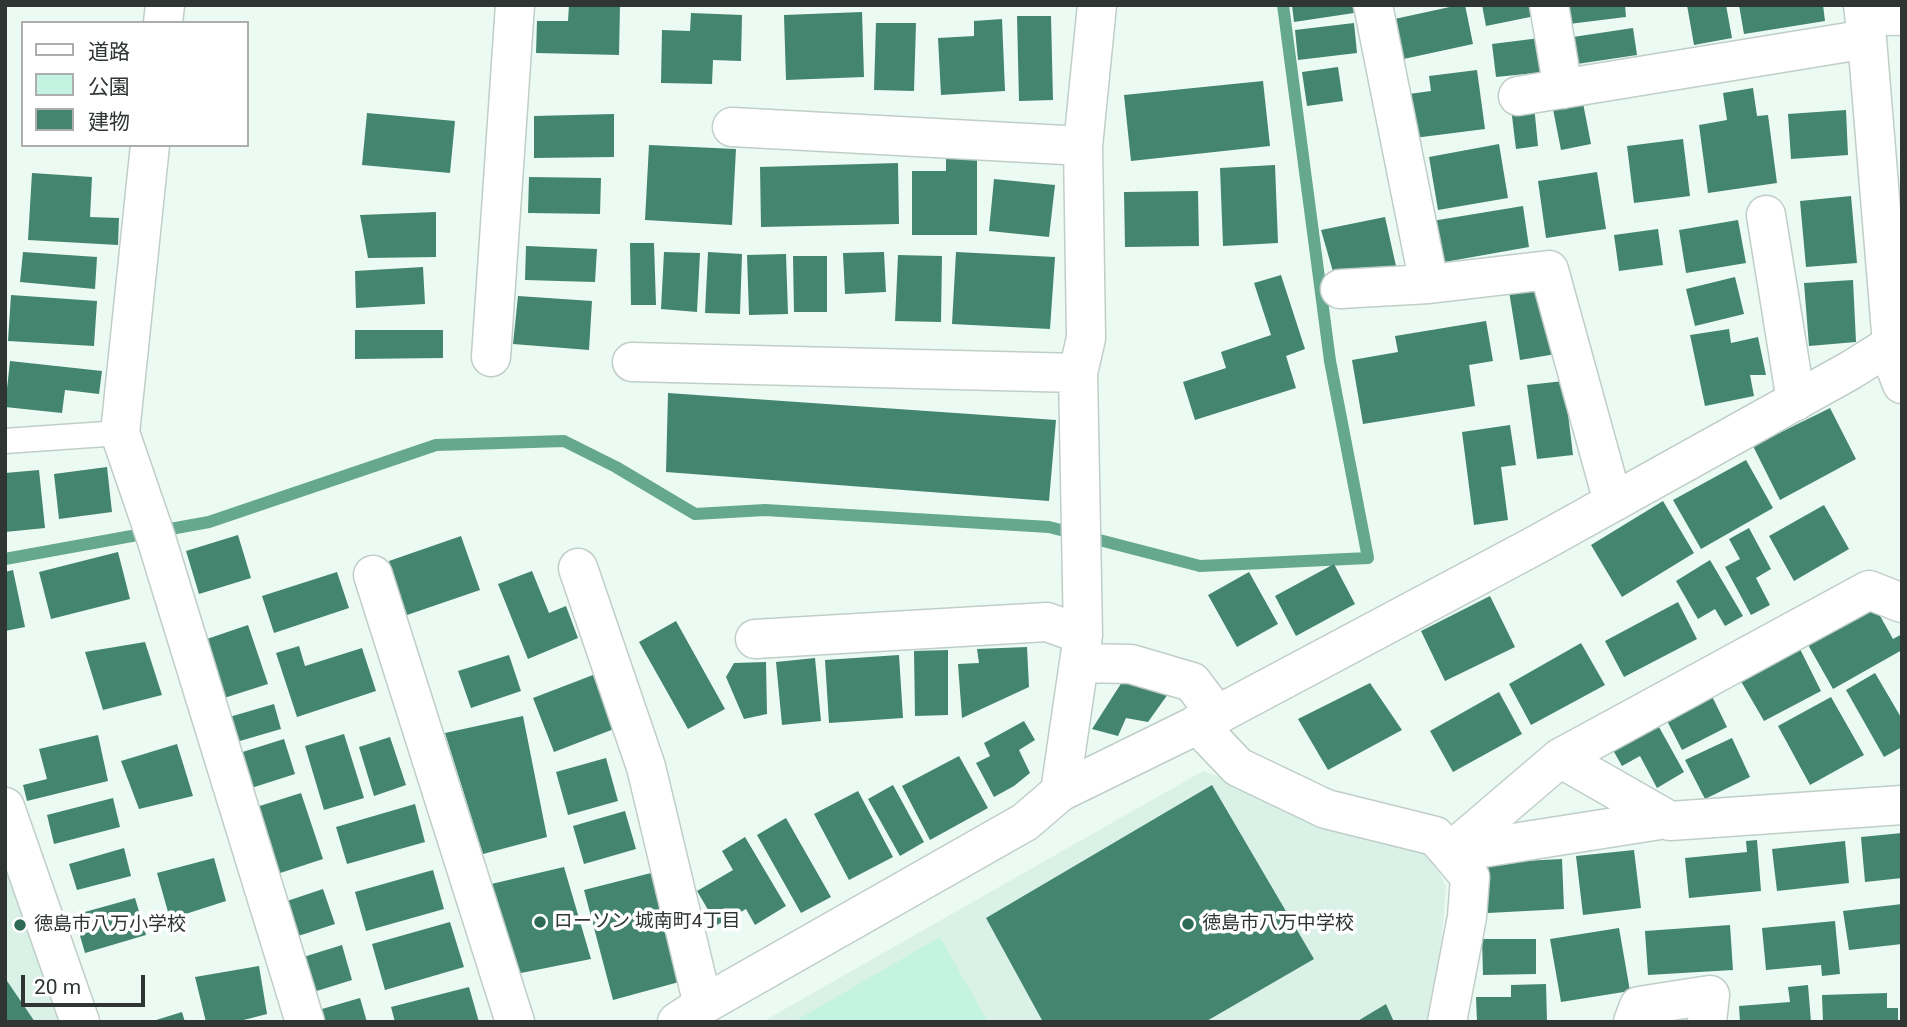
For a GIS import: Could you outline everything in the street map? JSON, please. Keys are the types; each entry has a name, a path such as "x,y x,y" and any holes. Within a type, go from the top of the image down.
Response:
{"street":[{"path":"491,357 515,5"},
{"path":"1060,792 1081,649 1078,373 1086,338 1083,146 1097,6 1083,5"},
{"path":"1373,5 1429,284"},
{"path":"1549,5 1563,89"},
{"path":"1518,96 1563,89 1874,19 1897,341 1895,366 1902,384"},
{"path":"732,127 1083,146"},
{"path":"150,147 120,433 156,538 305,1022"},
{"path":"1766,215 1796,401"},
{"path":"1340,289 1429,284 1549,270 1613,502"},
{"path":"578,568 646,767 690,1013 1025,822 1060,792 1207,720 1613,502 1851,370 1897,341"},
{"path":"632,362 1078,373"},
{"path":"373,575 515,1022"},
{"path":"1450,853 1560,758 1869,590 1902,603"},
{"path":"755,639 1047,622 1081,649 1192,682 1207,720 1238,767 1326,809 1435,836 1470,877 1468,916 1447,1022"},
{"path":"1560,758 1670,821 1902,805"},
{"path":"5,807 80,1022"},
{"path":"1450,853 1666,819"},
{"path":"1633,1022 1639,1006 1710,995 1707,1022"}],"lane":[{"path":"5,441 120,433"}],"shaded area":[{"name":"徳島市八万中学校","path":"1203,771 1322,816 1426,846 1446,886 1440,962 1428,1022 762,1022"},
{"name":"徳島市八万小学校","path":"5,853 70,1022 5,1022"}],"green space":[{"path":"940,937 988,1022 793,1022"}],"building":[{"path":"569,5 620,5 619,55 536,53 537,21 568,21"},
{"path":"1292,5 1352,5 1354,13 1294,22"},
{"path":"1465,5 1473,44 1399,60 1390,20"},
{"path":"1482,5 1533,5 1535,16 1486,26"},
{"path":"1567,5 1625,5 1626,17 1569,24"},
{"path":"1687,5 1726,5 1732,38 1694,45"},
{"path":"1739,5 1823,5 1825,21 1744,34"},
{"path":"862,12 864,77 786,80 784,15"},
{"path":"691,13 742,15 741,61 713,60 712,84 661,83 662,30 690,31"},
{"path":"1017,16 1051,16 1053,100 1019,101"},
{"path":"1002,19 1005,91 941,95 938,38 974,36 974,21"},
{"path":"876,23 916,23 914,91 874,90"},
{"path":"1354,23 1357,53 1298,60 1295,30"},
{"path":"1633,28 1637,55 1577,64 1573,37"},
{"path":"1540,38 1545,72 1496,77 1492,44"},
{"path":"1338,67 1343,101 1307,106 1302,72"},
{"path":"1477,70 1485,129 1414,138 1409,94 1431,91 1429,76"},
{"path":"1263,81 1270,146 1131,161 1124,95"},
{"path":"1753,88 1757,116 1768,115 1777,183 1708,193 1699,125 1727,120 1723,93"},
{"path":"1582,98 1591,144 1561,150 1552,104"},
{"path":"1534,105 1538,146 1516,149 1511,108"},
{"path":"1846,110 1848,155 1791,159 1788,114"},
{"path":"367,113 455,121 450,173 362,165"},
{"path":"614,114 614,157 534,158 534,116"},
{"path":"1683,139 1690,196 1634,203 1627,146"},
{"path":"1499,144 1508,198 1438,210 1429,157"},
{"path":"649,145 736,149 732,225 645,220"},
{"path":"946,159 977,159 977,235 912,235 912,171 946,171"},
{"path":"898,163 899,224 761,227 760,167"},
{"path":"1275,165 1278,243 1223,246 1220,168"},
{"path":"1597,172 1606,229 1546,238 1538,181"},
{"path":"32,173 92,177 90,217 119,218 118,245 28,240"},
{"path":"529,177 601,178 600,214 528,213"},
{"path":"994,179 1055,185 1049,237 989,231"},
{"path":"1198,191 1199,246 1125,247 1124,192"},
{"path":"1851,196 1857,263 1806,267 1800,201"},
{"path":"1523,206 1529,247 1439,263 1432,221"},
{"path":"436,212 436,257 368,258 360,215"},
{"path":"1385,217 1396,266 1336,282 1321,230"},
{"path":"1738,220 1746,263 1686,273 1679,230"},
{"path":"1658,229 1663,265 1619,271 1614,235"},
{"path":"630,243 654,243 656,305 631,305"},
{"path":"526,246 597,249 595,282 525,280"},
{"path":"23,252 97,257 95,289 20,282"},
{"path":"664,252 700,253 697,312 661,309"},
{"path":"708,252 742,254 740,314 705,313"},
{"path":"884,252 886,292 845,294 843,253"},
{"path":"956,252 1055,257 1050,329 952,324"},
{"path":"786,254 788,314 749,315 747,255"},
{"path":"898,255 942,256 941,322 895,321"},
{"path":"793,256 827,256 827,312 794,312"},
{"path":"423,267 425,304 356,308 355,271"},
{"path":"1281,275 1305,349 1286,356 1296,388 1195,420 1183,382 1226,368 1221,352 1271,335 1254,283"},
{"path":"1735,277 1744,314 1695,326 1686,289"},
{"path":"1853,280 1856,342 1809,346 1804,283"},
{"path":"1544,285 1556,354 1520,360 1509,291"},
{"path":"11,295 97,301 94,346 8,341"},
{"path":"518,296 592,301 589,350 513,344"},
{"path":"1486,321 1493,361 1469,365 1475,406 1363,424 1352,360 1398,352 1395,336"},
{"path":"1729,329 1731,343 1758,337 1766,375 1750,375 1754,396 1705,406 1690,335"},
{"path":"355,330 443,330 443,358 355,359"},
{"path":"10,361 102,371 99,394 65,390 62,413 5,407"},
{"path":"1564,381 1573,455 1537,459 1527,385"},
{"path":"668,393 1056,420 1049,501 666,472"},
{"path":"1830,408 1856,459 1780,500 1753,446"},
{"path":"1510,425 1516,465 1501,467 1508,520 1474,525 1462,432"},
{"path":"1746,460 1773,508 1701,549 1673,500"},
{"path":"107,467 112,512 59,519 54,474"},
{"path":"39,470 45,528 5,532 5,473"},
{"path":"1663,501 1694,553 1622,597 1591,545"},
{"path":"1824,505 1849,549 1794,581 1769,536"},
{"path":"1749,528 1771,569 1756,578 1770,605 1751,615 1725,567 1740,559 1729,539"},
{"path":"238,535 251,578 199,594 186,551"},
{"path":"461,536 480,590 407,615 389,561"},
{"path":"118,552 130,599 51,619 39,572"},
{"path":"1710,560 1743,616 1725,626 1715,609 1698,619 1676,581"},
{"path":"1334,564 1355,604 1296,636 1275,596"},
{"path":"13,570 25,627 5,631 5,572"},
{"path":"532,571 549,613 566,606 578,638 528,659 498,584"},
{"path":"337,572 349,608 274,633 262,596"},
{"path":"1249,572 1278,624 1237,647 1208,595"},
{"path":"1490,596 1515,647 1445,681 1421,631"},
{"path":"1678,602 1697,639 1624,677 1605,641"},
{"path":"1874,605 1893,639 1902,634 1902,650 1833,689 1807,643"},
{"path":"676,621 725,709 688,729 639,642"},
{"path":"248,625 268,684 221,699 201,641"},
{"path":"1795,639 1821,691 1764,721 1735,671"},
{"path":"145,642 162,695 103,710 85,652"},
{"path":"1581,643 1605,685 1531,725 1509,684"},
{"path":"299,646 305,666 362,648 376,691 297,717 276,653"},
{"path":"1027,647 1029,687 962,718 958,664 979,663 977,649"},
{"path":"948,650 948,715 915,716 914,651"},
{"path":"509,655 521,691 471,708 458,671"},
{"path":"899,655 903,718 829,723 825,660"},
{"path":"815,658 821,721 782,725 776,662"},
{"path":"766,662 767,714 744,719 726,677 734,663"},
{"path":"1875,673 1902,719 1902,747 1884,757 1846,690"},
{"path":"593,675 614,729 554,752 533,698"},
{"path":"1122,682 1168,694 1148,722 1126,718 1118,736 1092,729"},
{"path":"1370,683 1402,730 1328,770 1298,719"},
{"path":"1708,688 1727,727 1682,750 1662,711"},
{"path":"1499,692 1522,734 1453,772 1430,731"},
{"path":"1831,697 1864,755 1810,785 1778,726"},
{"path":"274,704 281,729 226,745 219,720"},
{"path":"523,716 547,837 483,854 445,733"},
{"path":"1654,718 1684,772 1657,788 1640,756 1622,766 1609,743"},
{"path":"1024,721 1035,740 1019,750 1030,773 994,797 976,763 990,756 984,743"},
{"path":"344,734 364,798 324,810 305,746"},
{"path":"98,735 108,781 27,801 23,785 47,779 39,749"},
{"path":"390,737 406,785 374,796 359,747"},
{"path":"1732,738 1750,777 1705,799 1685,760"},
{"path":"284,739 295,774 245,790 233,755"},
{"path":"177,744 193,796 139,809 121,761"},
{"path":"959,756 988,808 930,840 902,786"},
{"path":"606,758 618,801 568,815 556,772"},
{"path":"893,785 924,842 900,856 868,799"},
{"path":"1212,785 1314,959 1205,1022 1043,1022 986,918"},
{"path":"858,791 893,857 849,880 814,814"},
{"path":"301,793 323,859 271,876 250,809"},
{"path":"113,798 120,827 54,844 47,815"},
{"path":"415,804 425,842 347,864 336,827"},
{"path":"625,811 636,849 584,864 573,826"},
{"path":"786,818 831,897 801,913 757,835"},
{"path":"1902,833 1902,878 1865,882 1861,837"},
{"path":"745,837 786,906 755,925 746,909 717,925 697,891 733,870 722,851"},
{"path":"1757,840 1761,891 1689,898 1685,858 1747,852 1746,841"},
{"path":"1845,841 1849,883 1777,891 1772,849"},
{"path":"124,848 131,876 77,890 69,864"},
{"path":"1634,850 1641,908 1583,915 1576,856"},
{"path":"214,858 226,901 170,919 157,873"},
{"path":"1562,859 1564,909 1488,913 1485,863"},
{"name":"ローソン 城南町4丁目","path":"564,867 591,959 516,974 487,885"},
{"path":"433,870 444,909 366,931 355,892"},
{"path":"651,873 679,982 613,1000 584,890"},
{"path":"323,889 335,924 289,939 278,904"},
{"path":"135,898 146,935 85,953 74,915"},
{"path":"1902,904 1902,944 1849,950 1843,911"},
{"path":"1835,921 1840,974 1822,976 1821,965 1766,970 1762,928"},
{"path":"450,922 464,967 385,990 372,944"},
{"path":"1730,925 1733,970 1648,975 1645,931"},
{"path":"1619,928 1630,991 1561,1002 1550,939"},
{"path":"1482,939 1536,939 1536,974 1483,975"},
{"path":"342,945 352,980 307,994 297,959"},
{"path":"259,966 267,1014 236,1022 206,1022 195,977"},
{"path":"5,978 35,1022 5,1022"},
{"path":"1546,984 1547,1022 1477,1022 1476,997 1511,997 1511,985"},
{"path":"1808,985 1811,1022 1740,1022 1739,1006 1790,1002 1788,987"},
{"path":"469,987 479,1022 395,1022 391,1007"},
{"path":"1887,993 1887,1008 1898,1008 1898,1022 1823,1022 1822,995"},
{"path":"360,998 367,1022 319,1022 315,1011"},
{"path":"1386,1004 1394,1022 1356,1022"},
{"path":"182,1012 185,1022 153,1021"}],"waterway":[{"path":"5,559 209,522 436,445 564,441 616,467 695,514 765,510 1049,527 1200,566 1368,558 1330,361 1283,5"}],"place":[{"name":"ローソン 城南町4丁目","path":"540,922"},
{"name":"徳島市八万中学校","path":"1188,924"},
{"name":"徳島市八万小学校","path":"20,925"}]}
